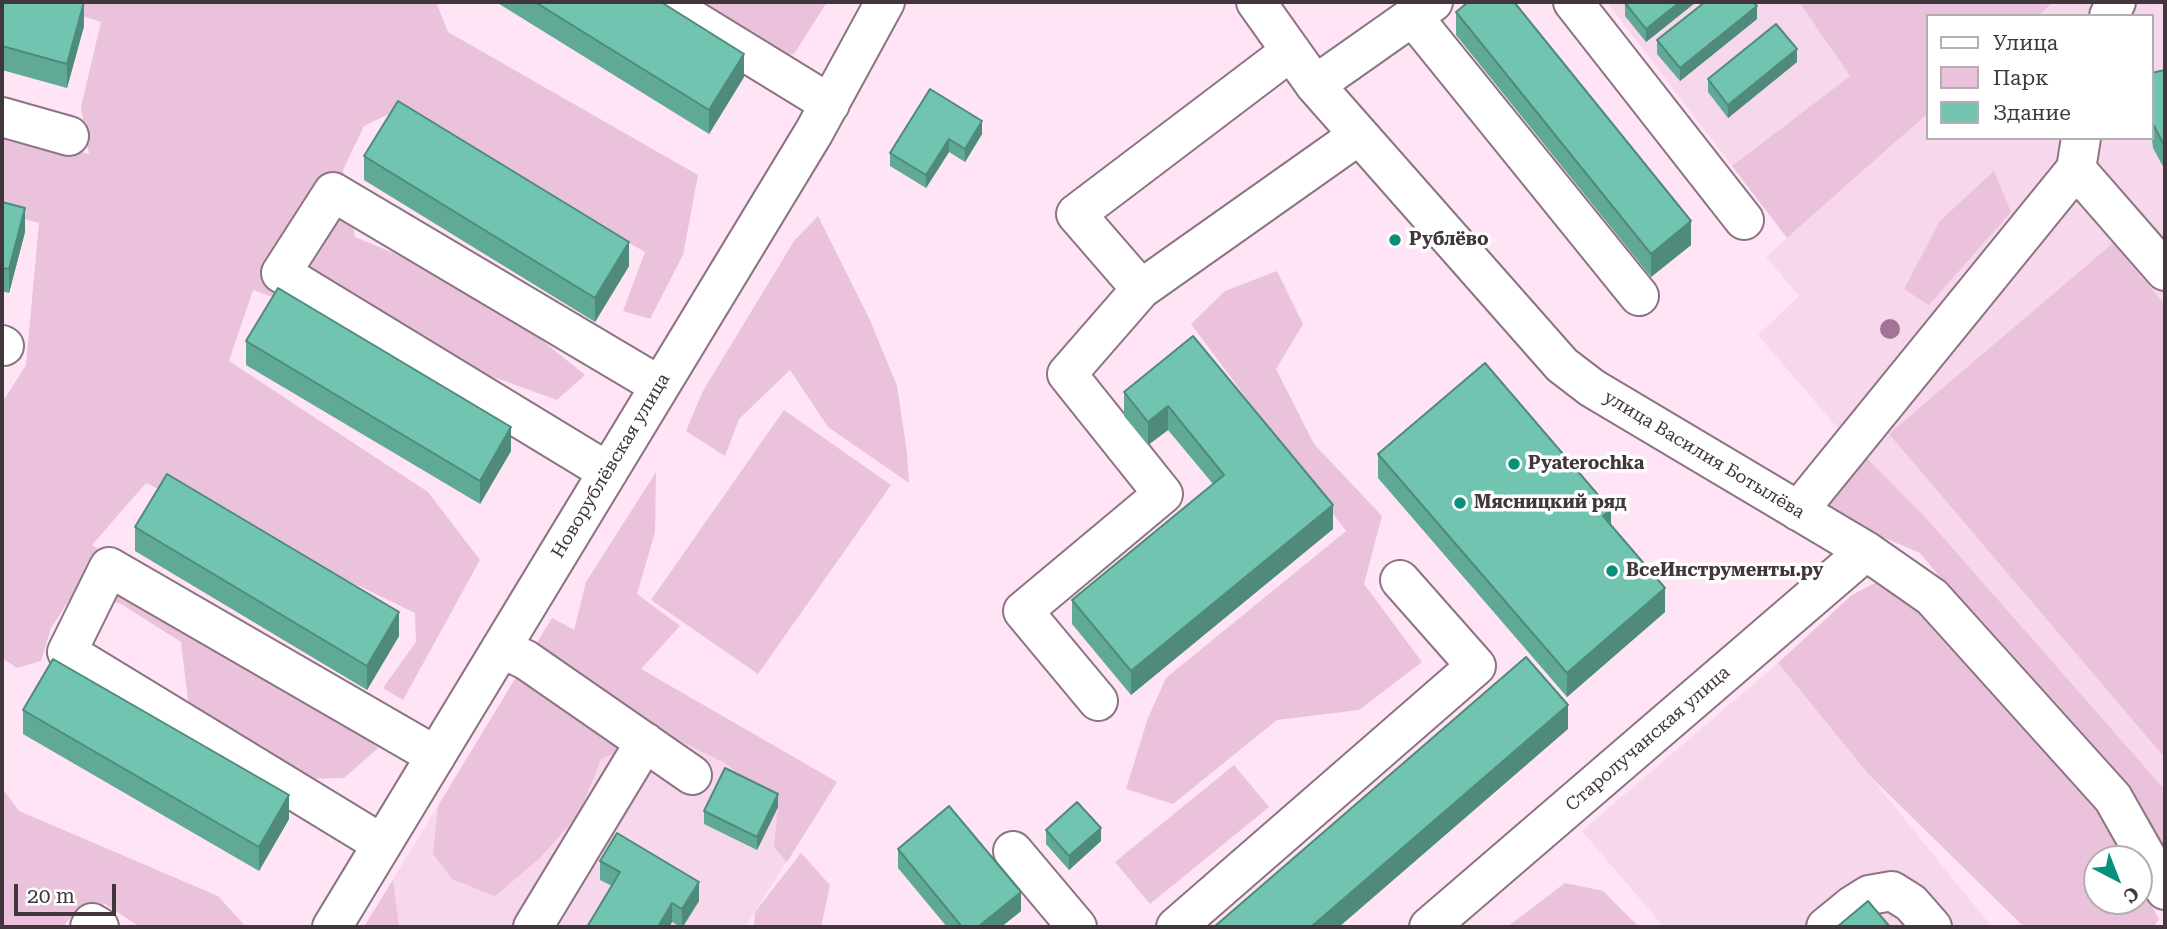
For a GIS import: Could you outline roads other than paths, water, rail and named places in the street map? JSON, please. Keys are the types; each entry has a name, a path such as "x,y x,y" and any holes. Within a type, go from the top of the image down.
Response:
{"street":[{"path":"664,2 830,104"},
{"name":"Новорублёвская улица","path":"332,927 830,104 885,2"},
{"name":"улица Василия Ботылёва","path":"1256,2 1315,85 1562,365 1592,388 1866,551 1932,597 2113,798 2165,890"},
{"path":"1573,2 1744,220"},
{"path":"1315,85 1424,9 1639,296"},
{"path":"1141,289 1076,214 1291,51"},
{"path":"2,117 69,136"},
{"path":"1098,701 1023,611 1163,494 1067,374 1141,289 1359,135"},
{"path":"1798,511 2079,153 2165,271"},
{"path":"608,472 281,273 333,192 660,386"},
{"name":"Старолучанская улица","path":"1429,927 1866,551"},
{"path":"383,844 67,652 109,567 436,756"},
{"path":"1177,927 1476,666 1400,580"},
{"path":"501,648 526,660 692,775"},
{"path":"533,927 645,742"},
{"path":"1013,851 1077,927"},
{"path":"1826,927 1869,895 1892,891 1911,903 1932,927"},
{"path":"90,927 92,923 99,927"}],"place":[{"name":"Рублёво","path":"1395,240"},
{"name":"Pyaterochka","path":"1514,464"},
{"name":"Мясницкий ряд","path":"1460,503"},
{"name":"ВсеИнструменты.ру","path":"1612,571"}]}
